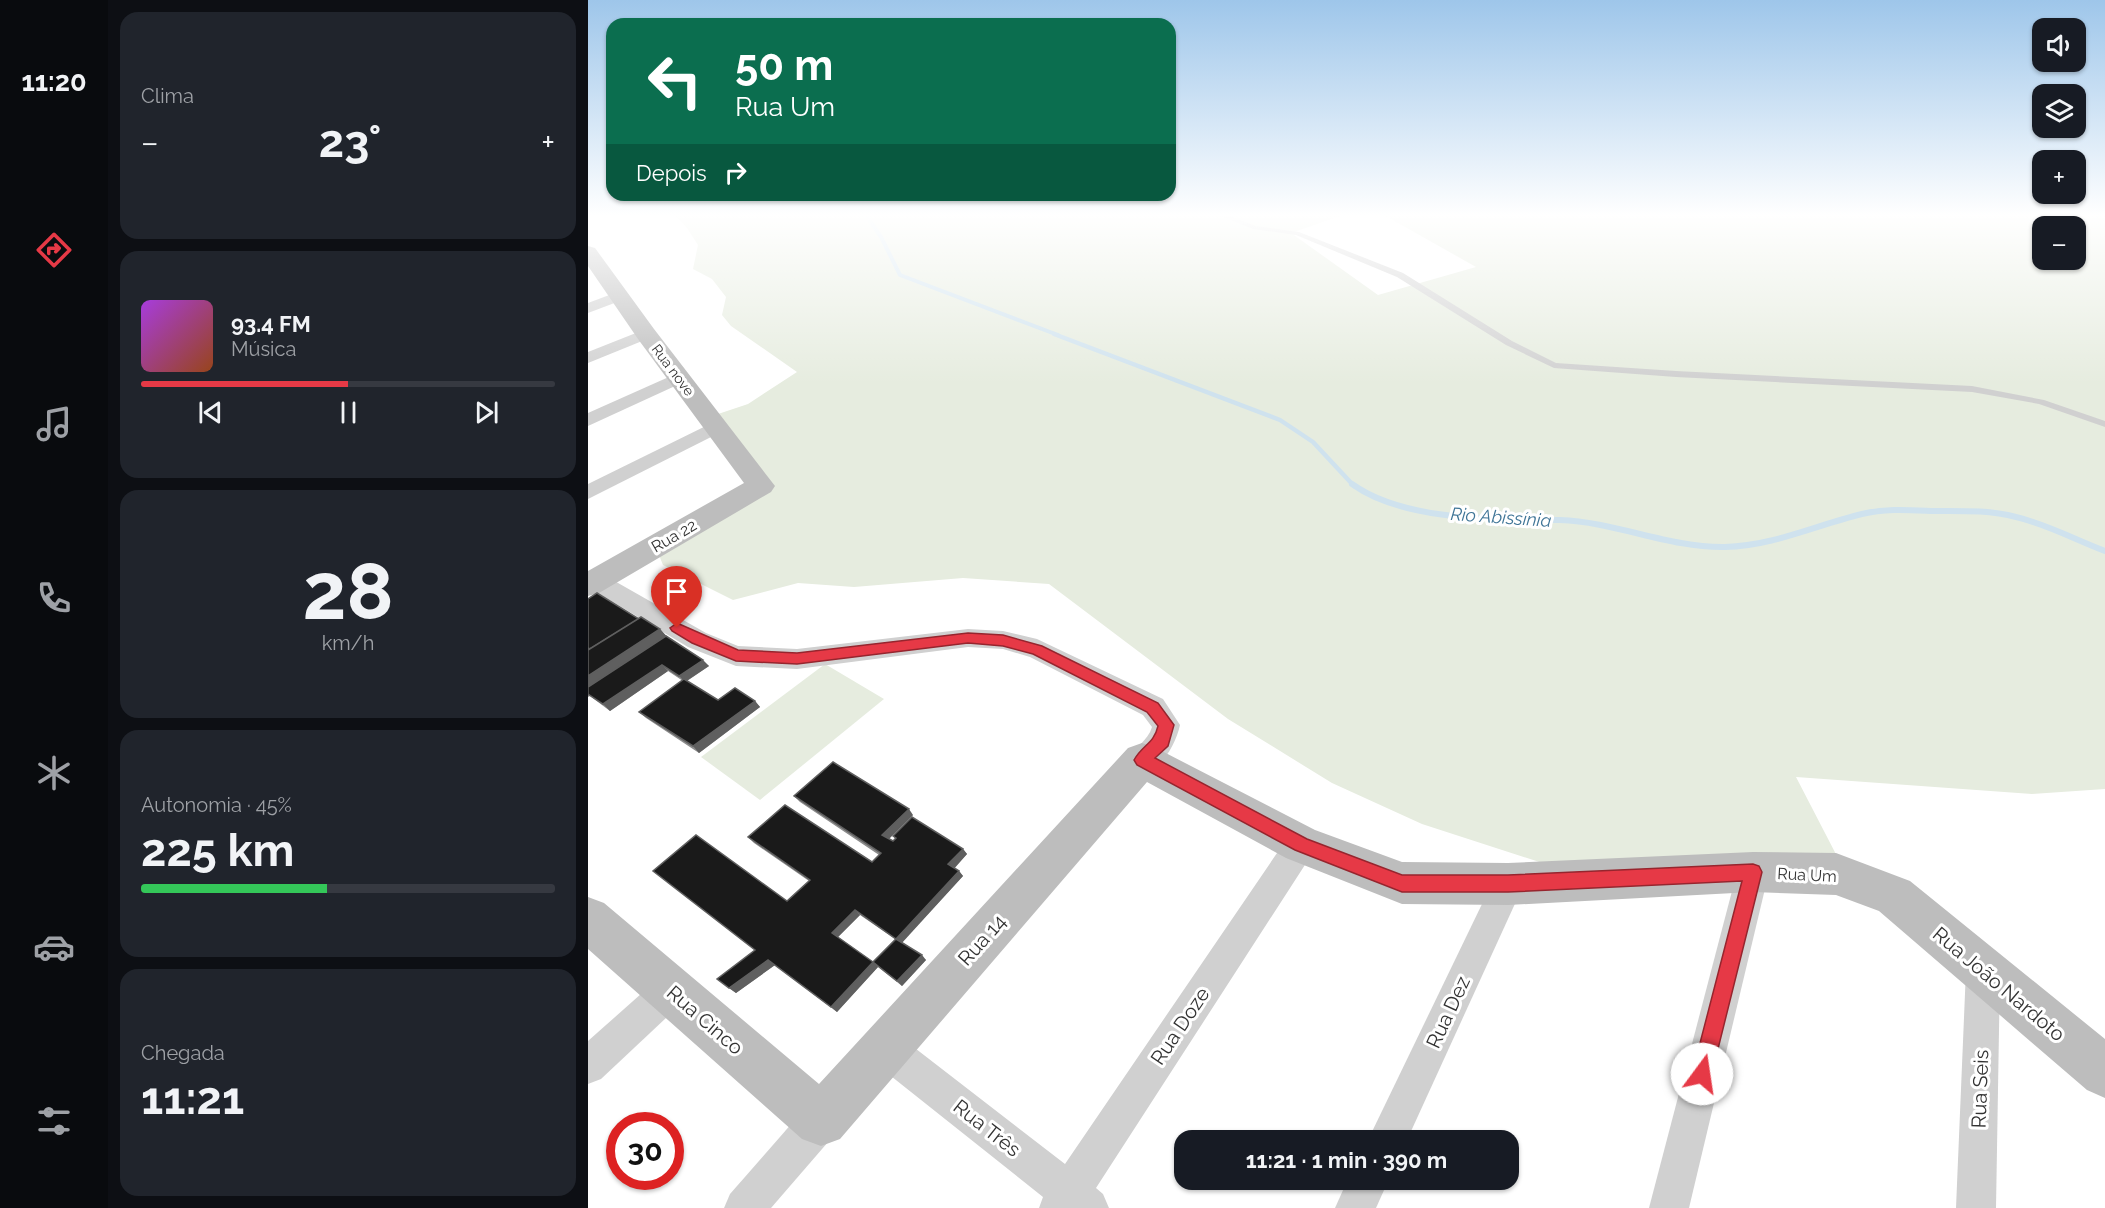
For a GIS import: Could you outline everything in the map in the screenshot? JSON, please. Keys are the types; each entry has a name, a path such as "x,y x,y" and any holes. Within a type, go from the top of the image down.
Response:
{"street":[{"name":"Rua nove","path":"599,271 761,486"},
{"path":"588,308 620,296"},
{"path":"588,358 646,334"},
{"path":"588,420 680,377"},
{"path":"588,492 716,427"},
{"name":"Rua 22","path":"592,583 761,486"},
{"path":"592,583 697,639 736,656 797,659 968,638 1003,640 1037,649 1153,707 1166,725 1162,741 1142,760"},
{"name":"Rua Um","path":"1142,760 1301,844 1402,883 1508,884 1753,872 1836,874 1894,896"},
{"name":"Rua 14","path":"821,1120 1142,760"},
{"name":"Rua Doze","path":"1072,1203 1301,844"},
{"path":"1669,1208 1753,872"},
{"name":"Rua Dez","path":"1393,1130 1508,884"},
{"name":"Rua João Nardoto","path":"1894,896 2105,1072"},
{"name":"Rua Cinco","path":"588,919 821,1120"},
{"name":"Rua Seis","path":"1976,1208 1983,970"},
{"path":"588,1066 671,990"},
{"name":"Rua Três","path":"885,1048 1072,1203"},
{"path":"744,1208 821,1120"},
{"path":"1355,1208 1364,1190"}],"lane":[{"path":"1391,271 1509,343 1554,365 1676,374 1972,388 2041,402 2105,423"}],"shaded area":[{"path":"698,271 1345,271 1378,295 1461,271 2105,271 2105,789 2032,794 1796,777 1840,862 1561,869 1422,824 1332,783 1228,719 1049,584 963,578 854,587 798,583 733,600 663,565 659,555 770,486 715,415 748,404 797,372 731,326 722,315 726,297 712,279"},
{"path":"825,664 884,699 760,800 701,757"}],"building":[{"path":"597,593 639,619 590,649 588,648 588,599"},
{"path":"641,617 660,629 588,676 588,650"},
{"path":"666,636 703,660 679,676 662,665 603,704 588,694 588,687"},
{"path":"684,679 718,700 735,688 755,701 693,746 639,712"},
{"path":"833,762 909,809 882,835 893,841 896,838 893,836 912,817 963,849 948,864 959,871 896,939 855,910 832,933 873,962 831,1007 768,960 729,988 717,979 755,950 653,871 696,835 787,901 810,880 748,837 785,805 872,862 881,853 794,796"},
{"path":"896,939 922,955 897,981 873,962"}],"waterway":[{"name":"Rio Abissínia","path":"898,271 900,275 1058,335"},
{"name":"Rio Abissínia","path":"1054,334 1280,420 1313,442 1352,484"},
{"name":"Rio Abissínia","path":"1352,484 1398,506 1424,512 1480,518 1581,522 1704,546 1725,547 1760,543 1862,514 1907,510 1975,511 2006,515 2027,520 2105,551"}],"route":[{"path":"677,628 736,656 797,659 968,638 1003,640 1037,649 1153,707 1166,725 1162,741 1142,760 1301,844 1402,883 1508,884 1753,872 1702,1074"}]}
